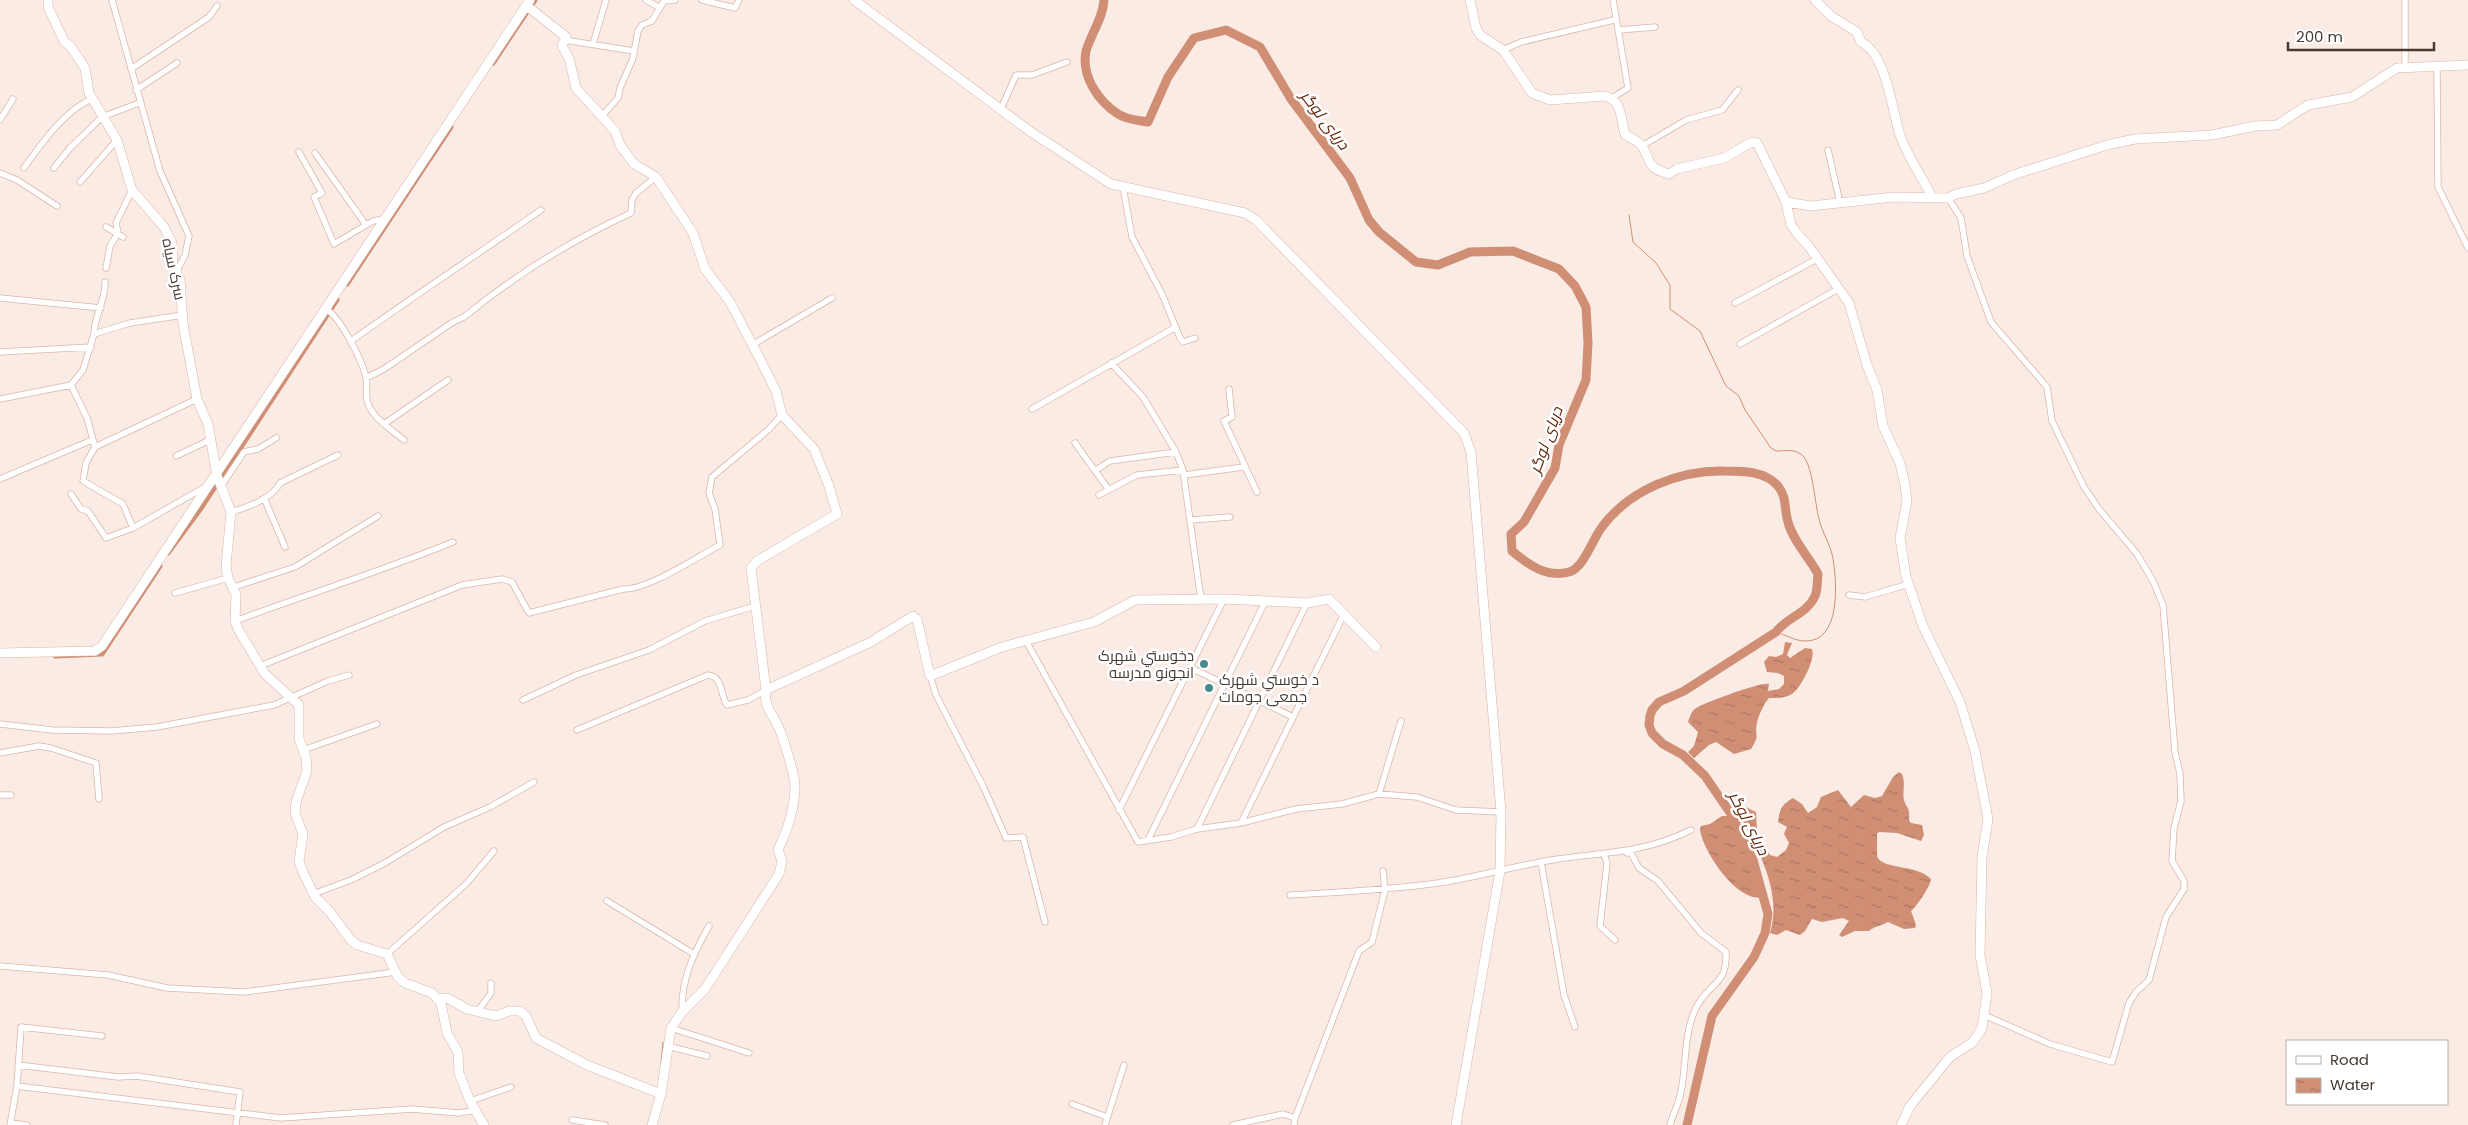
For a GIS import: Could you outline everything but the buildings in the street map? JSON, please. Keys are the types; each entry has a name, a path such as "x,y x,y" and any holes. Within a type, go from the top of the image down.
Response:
{"street":[{"name":"سرک سیاه","path":"48,0 48,7 64,42 71,47 85,68 92,99 116,140 132,190 164,227 172,243 173,266 177,271 197,399 208,424 212,439 218,481 231,512"},
{"path":"112,0 139,102 162,177 189,236 186,255 177,271"},
{"path":"593,44 606,0"},
{"path":"646,0 660,8"},
{"path":"602,116 618,98 634,51 638,31 642,25 652,21 664,1 675,0"},
{"path":"702,0 735,8 739,0"},
{"path":"854,0 1001,109 1098,176 1123,187 1245,214 1256,220 1464,433 1471,452 1501,812 1500,871 1456,1125"},
{"path":"1470,0 1480,35 1504,50 1528,88 1536,96 1550,100 1605,96 1612,98 1618,103 1625,134 1642,146 1653,168 1669,174 1677,169 1724,158 1754,142 1786,202 1791,224 1849,303 1877,390 1883,426 1900,463 1907,493 1901,524 1901,548 1904,570 1923,626 1960,702 1975,752 1988,819 1982,857 1980,956 1987,992 1984,1016 1978,1037 1950,1057 1910,1106 1901,1125"},
{"path":"1612,0 1614,20 1619,30 1628,88 1612,98"},
{"path":"1815,0 1830,16 1857,32 1861,42 1870,46 1874,52 1885,76 1900,137 1932,197"},
{"path":"2405,0 2405,67"},
{"path":"0,653 95,651 102,646 218,481 328,310 383,219 529,4 566,37 562,46 569,58 576,88 615,131 620,145 634,164 654,174 692,233 705,269 730,302 776,391 782,414 814,449 829,486 837,514 757,562 751,568 766,690 764,700 779,728 795,785 786,831 778,850 782,861 778,874 705,989 682,1012 671,1028 652,1125"},
{"path":"131,69 209,17 217,6"},
{"path":"1504,50 1521,42 1614,20"},
{"path":"1619,30 1655,27"},
{"path":"564,40 634,51"},
{"path":"1001,109 1016,75 1037,73 1068,62"},
{"path":"136,90 177,63"},
{"path":"1786,202 1810,206 1894,197 1948,198 1956,194 1984,188 2014,175 2076,154 2126,141 2212,135 2255,126 2277,125 2308,105 2352,97 2396,68 2468,65"},
{"path":"2437,66 2438,187 2468,248"},
{"path":"1642,146 1686,120 1722,110 1738,90"},
{"path":"0,120 13,99"},
{"path":"24,168 44,140 59,125 92,99"},
{"path":"54,168 70,148 102,117 139,102"},
{"path":"80,182 116,140"},
{"path":"1828,150 1840,203"},
{"path":"299,152 322,193 314,197 334,244 366,225 383,219"},
{"path":"315,153 366,225"},
{"path":"0,173 17,180 58,206"},
{"path":"366,378 384,369 453,322 464,317 520,276 609,222 631,212 632,200 636,193 656,178"},
{"path":"1123,187 1132,237 1162,294 1183,342 1195,338"},
{"path":"121,235 116,223 132,190"},
{"path":"1948,198 1961,218 1967,256 1990,322 2047,387 2052,421 2084,487 2099,509 2137,554 2153,581 2164,605 2175,752 2181,801 2174,828 2172,861 2184,881 2184,889 2166,918 2149,980 2136,992 2129,1003 2112,1062 2050,1044 1984,1016"},
{"path":"351,341 427,286 455,270 541,210"},
{"path":"106,227 121,235"},
{"path":"106,268 110,246 121,235"},
{"path":"1735,303 1816,259"},
{"path":"0,399 71,385 83,370 91,347 94,326 106,294 105,282"},
{"path":"1740,344 1838,289"},
{"path":"0,298 100,308"},
{"path":"752,345 832,298"},
{"path":"328,310 337,317 342,330 351,341 366,378 368,405 384,424 404,440"},
{"path":"94,334 130,323 183,315"},
{"path":"1032,409 1176,327"},
{"path":"0,352 91,347"},
{"path":"1111,363 1143,397 1176,452 1184,472 1200,600"},
{"path":"384,424 448,380"},
{"path":"71,385 87,418 95,447"},
{"path":"1229,389 1232,417 1224,422 1257,492"},
{"path":"133,528 123,504 83,481 86,463 95,447 197,399"},
{"path":"260,666 462,584 502,579 512,582 529,613 623,589 632,589 665,576 720,545 715,509 708,493 712,477 768,430 782,414"},
{"path":"71,494 81,509 88,511 106,538 133,528 218,481 244,452 258,449 276,438"},
{"path":"176,456 212,439"},
{"path":"0,479 92,440"},
{"path":"1074,443 1096,470 1109,490"},
{"path":"1096,470 1110,461 1176,452"},
{"path":"338,454 280,483 276,492 231,512 226,556 228,578 234,587 237,602 235,621 260,666 272,682 292,697 299,705 299,739 306,757 307,771 296,802 295,813 303,834 299,861 313,894 357,945 387,954 396,972 405,983 420,987 432,993 437,999 444,1011 447,1033 458,1052 459,1073 470,1101 477,1110 484,1125"},
{"path":"1099,495 1137,475 1244,467"},
{"path":"264,498 284,547"},
{"path":"234,587 295,567 378,516"},
{"path":"1191,520 1230,517"},
{"path":"235,621 324,588 391,567 453,542"},
{"path":"175,593 228,578"},
{"path":"1849,595 1865,597 1909,584"},
{"path":"1119,810 1224,599"},
{"path":"930,676 1002,647 1094,622 1135,600 1224,599 1307,603 1329,599 1376,647"},
{"path":"1148,840 1265,602"},
{"path":"1197,829 1307,603"},
{"path":"523,700 576,675 649,650 705,621 755,606"},
{"path":"1241,823 1344,614"},
{"path":"577,730 708,675 713,675 718,680 727,705 748,700 871,642 913,616 917,619 936,695 984,788 1006,838 1023,837 1045,922"},
{"path":"1026,641 1136,841 1171,837 1197,829 1241,823 1296,809 1342,804 1379,794 1417,797 1456,810 1501,812"},
{"path":"1191,668 1293,718"},
{"path":"0,724 61,730 111,731 148,728 222,717 274,705 328,681 349,675"},
{"path":"1379,794 1401,721"},
{"path":"303,750 377,724"},
{"path":"0,753 40,746 96,764 99,799"},
{"path":"313,894 351,880 386,863 444,827 490,807 534,782"},
{"path":"0,795 12,795"},
{"path":"1290,895 1385,890 1440,883 1541,862 1618,852 1674,838 1691,830"},
{"path":"387,954 466,884 494,851"},
{"path":"1618,852 1631,853 1640,868 1658,881 1701,933 1726,952 1727,968 1719,982 1700,1001 1692,1017 1681,1093 1670,1125"},
{"path":"1604,854 1607,863 1600,926 1614,940"},
{"path":"1541,862 1564,996 1575,1027"},
{"path":"1294,1125 1295,1118 1359,951 1372,942 1385,890 1383,871"},
{"path":"607,901 694,954"},
{"path":"682,1012 682,998 690,960 709,926"},
{"path":"0,966 108,975 166,988 244,992 396,972"},
{"path":"478,1011 491,993 491,983"},
{"path":"437,999 447,998 468,1009 496,1016 509,1011 520,1011 526,1016 536,1038 587,1065 658,1093"},
{"path":"28,1125 11,1124 17,1086 21,1027 102,1036"},
{"path":"671,1028 749,1053"},
{"path":"667,1046 707,1056"},
{"path":"18,1065 118,1077 137,1076 240,1092 236,1125"},
{"path":"1105,1125 1124,1065"},
{"path":"17,1086 281,1118 412,1109 442,1113 477,1110"},
{"path":"470,1101 511,1087"},
{"path":"1072,1104 1107,1117"},
{"path":"1233,1125 1283,1114 1295,1118"},
{"path":"572,1120 605,1125"}],"water":[{"path":"1785,642 1792,643 1787,655 1790,658 1805,648 1812,649 1813,654 1810,666 1796,691 1784,697 1769,698 1767,700 1759,717 1756,727 1757,738 1751,749 1734,754 1716,742 1709,745 1694,758 1688,752 1694,746 1698,732 1688,722 1693,711 1710,702 1756,686 1769,684 1768,691 1779,689 1784,684 1784,676 1778,673 1767,672 1764,662 1769,656 1776,657 1783,654"},
{"path":"1899,772 1903,777 1904,797 1909,810 1909,820 1911,823 1922,825 1924,835 1921,841 1897,833 1879,832 1877,834 1877,856 1886,863 1917,871 1931,879 1923,896 1911,911 1916,925 1915,928 1904,929 1888,922 1869,931 1855,931 1842,937 1839,935 1849,921 1843,918 1822,922 1812,919 1805,931 1800,935 1786,930 1777,935 1770,933 1773,917 1771,886 1760,854 1737,811 1746,807 1756,812 1757,830 1770,855 1777,857 1786,850 1789,843 1784,834 1787,827 1778,822 1780,814 1786,803 1793,798 1802,804 1808,813 1817,807 1821,797 1838,790 1851,807 1864,795 1875,798 1882,796 1893,777"},
{"path":"1722,816 1729,816 1744,844 1762,897 1752,897 1732,884 1722,873 1707,849 1702,838 1701,826 1710,824"}],"waterway":[{"path":"493,63 535,0"},
{"name":"دریای لوگر","path":"1104,0 1099,20 1086,51 1086,70 1098,95 1111,109 1121,116 1148,122 1168,77 1194,38 1226,30 1260,47 1291,99 1350,178 1369,220 1379,232 1416,262 1438,265 1470,252 1513,251 1559,269 1575,286 1586,307 1588,343 1586,380 1559,445 1555,468 1524,522 1511,534 1512,551 1525,561 1545,572 1569,572 1584,559 1602,527 1613,514 1641,492 1674,478 1708,472 1746,472 1767,477 1781,490 1790,529 1818,574 1817,590 1814,598 1806,608 1776,632 1684,691 1659,702 1652,710 1650,716 1649,725 1652,733 1663,744 1683,755 1705,776 1731,814 1753,860 1768,914 1765,933 1754,957 1712,1016 1687,1125"},
{"path":"347,284 451,127"},
{"path":"1629,215 1633,242 1656,263 1670,285 1670,309 1700,331 1726,386 1739,396 1745,410 1771,448 1776,451 1798,452 1804,457 1810,470 1820,524 1833,559 1835,582 1834,609 1831,622 1825,632 1817,639 1802,641 1776,632"},
{"path":"168,553 202,507 337,300"},
{"path":"55,656 102,654 160,566"},
{"path":"661,1063 663,1042"}],"place":[{"name":"دخوستي شهرک انجونو مدرسه","path":"1204,664"},
{"name":"د خوستي شهرک جمعی جومات","path":"1209,688"}]}
